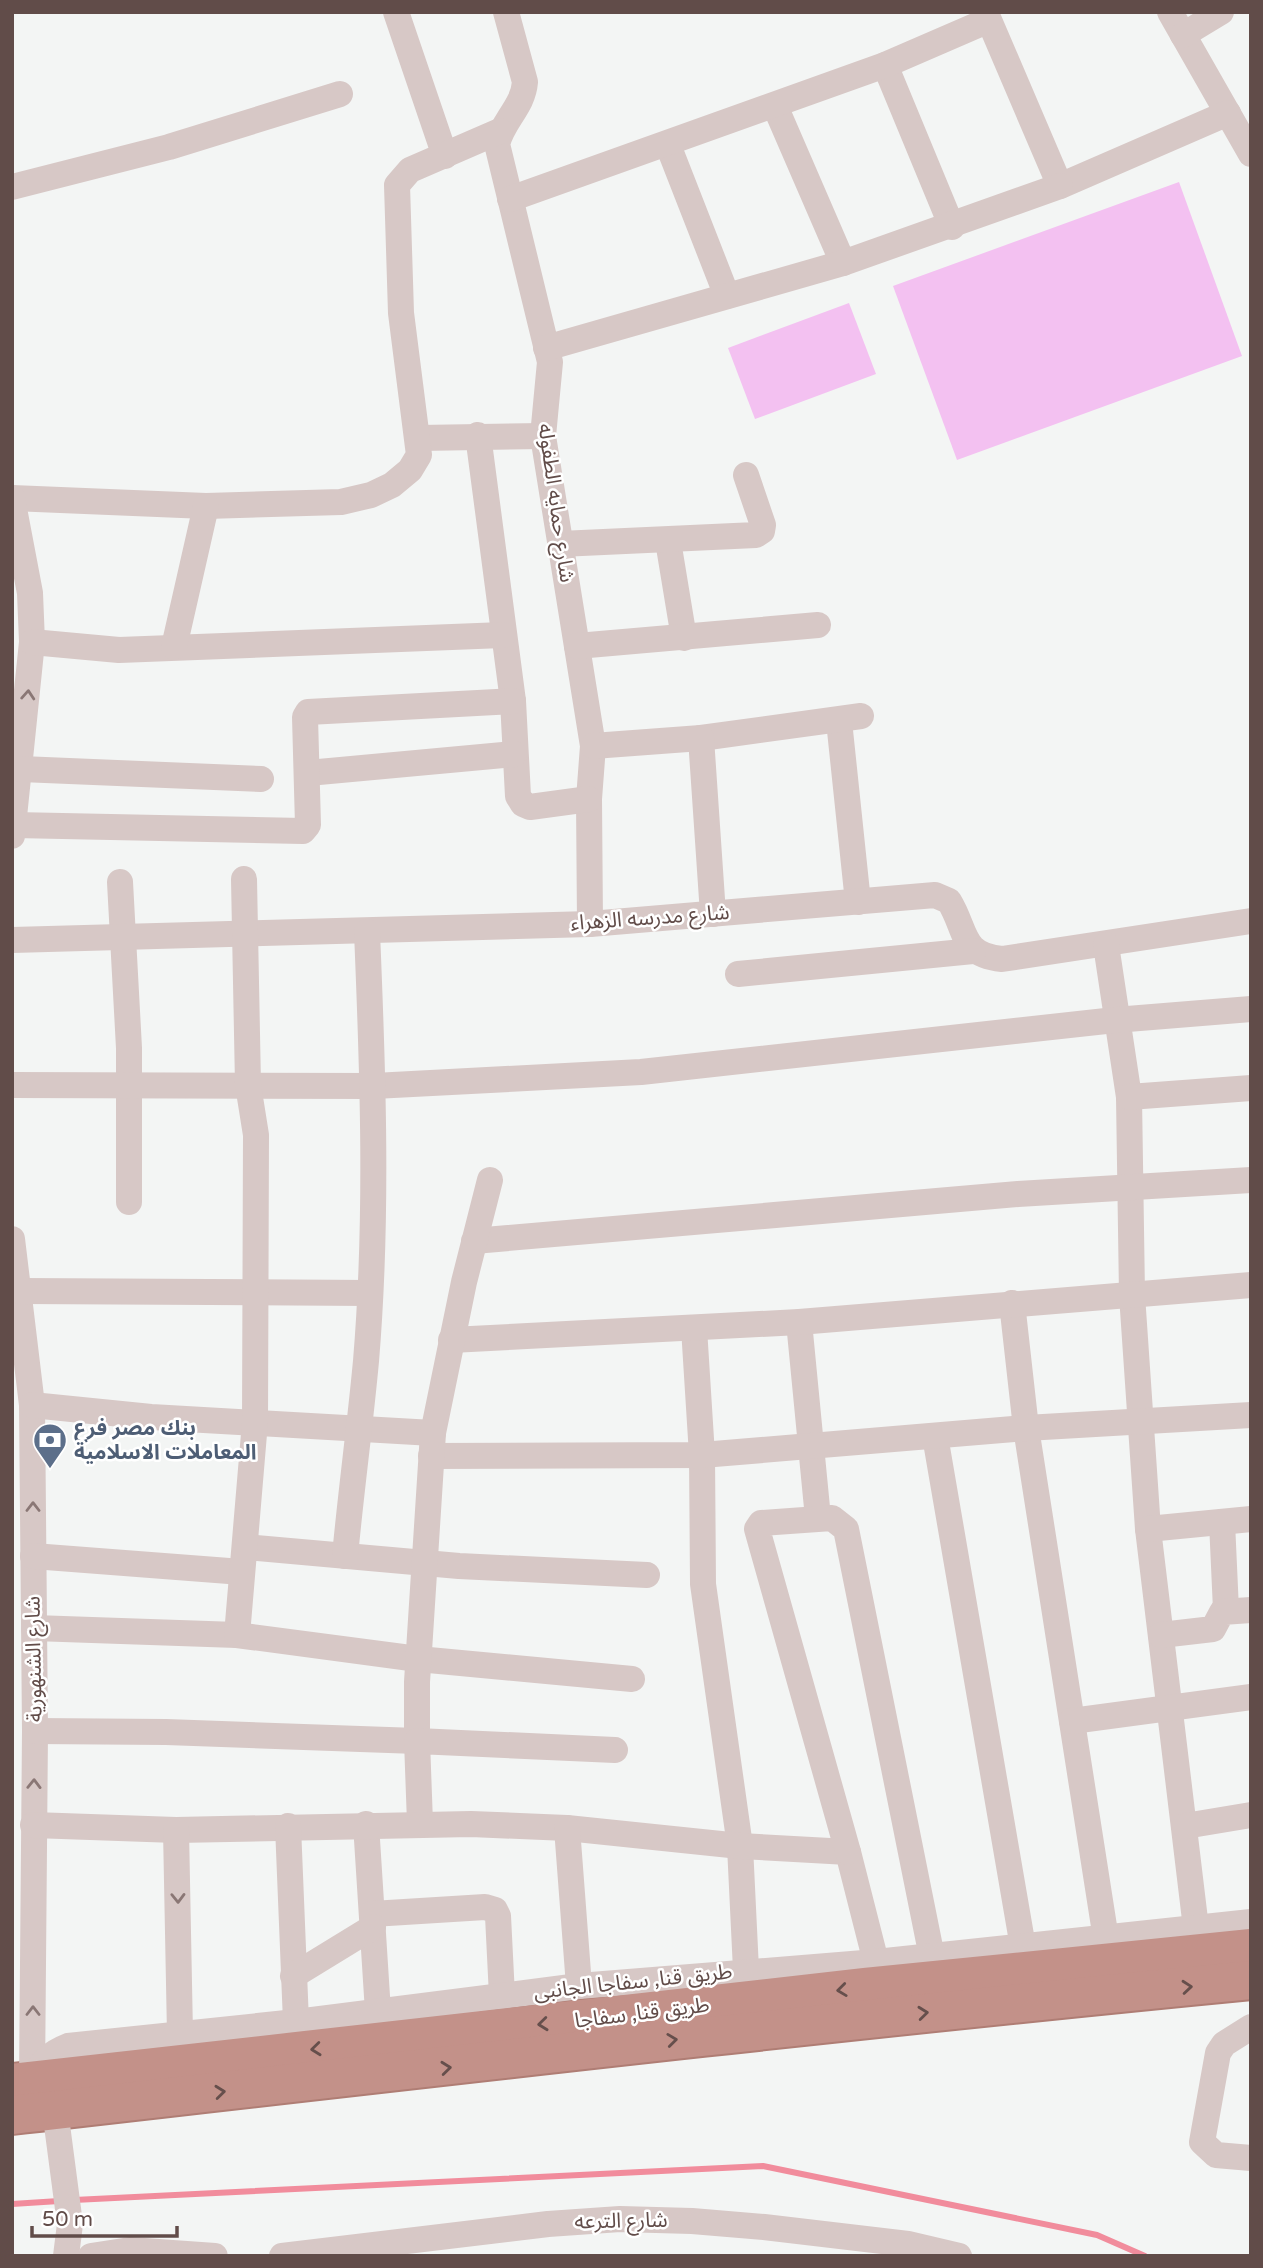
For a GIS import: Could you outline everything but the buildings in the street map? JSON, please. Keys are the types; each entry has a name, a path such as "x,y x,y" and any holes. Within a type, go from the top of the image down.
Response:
{"highway":[{"name":"طريق قنا, سفاجا","path":"20,2073 1251,1948"},
{"name":"طريق قنا, سفاجا","path":"12,2115 57,2129 170,2097 468,2066 742,2032 1251,1980"},
{"path":"20,2073 21,2097 136,2082 154,2086 170,2097"}],"street":[{"path":"396,12 446,156"},
{"path":"506,12 525,82 520,104 500,131 410,170 397,186 401,313 419,438 419,455 410,470 392,485 371,495 341,502 206,506 12,498 30,593 32,642 13,830 303,831 308,825 304,717 308,712 513,701"},
{"path":"1221,12 1177,23 1251,154"},
{"path":"510,199 775,106 884,65 998,16 1060,186"},
{"path":"884,65 952,227"},
{"path":"12,187 169,147 340,94"},
{"path":"775,106 843,263"},
{"path":"546,348 843,263 952,227 1060,186 1228,113"},
{"name":"شارع حمايه الطفوله","path":"500,131 499,156 551,376 542,436 593,746 589,799 590,924"},
{"path":"668,145 727,296"},
{"path":"478,435 513,701 518,796 523,804 530,807 589,799"},
{"path":"419,438 542,436"},
{"path":"560,544 756,535 762,531 763,525 746,475"},
{"path":"174,647 206,506"},
{"path":"667,541 684,638"},
{"path":"577,646 818,625"},
{"path":"32,642 120,650 503,635"},
{"path":"593,746 701,738 850,718 858,902"},
{"path":"701,738 713,914"},
{"path":"308,773 514,754"},
{"path":"21,769 261,779"},
{"path":"237,1635 255,1422 256,1135 248,1085 244,879"},
{"path":"120,881 129,1083 129,1202"},
{"name":"شارع مدرسه الزهراء","path":"12,940 590,924 942,897 953,908 973,951"},
{"path":"738,974 973,951 986,958 1002,959 1251,921"},
{"path":"345,1556 370,1293 374,1086 367,932"},
{"path":"1106,945 1115,1020 1129,1097 1132,1295 1148,1529 1172,1709 1196,1928"},
{"path":"12,1085 129,1083 374,1086 685,1069 1115,1020 1251,1009"},
{"path":"1129,1097 1251,1088"},
{"path":"420,1823 418,1659 432,1444 451,1340 489,1180"},
{"path":"474,1241 1018,1194 1251,1180"},
{"name":"شارع الشنهورية","path":"12,1239 21,1291 32,1405 35,1731 33,1825 20,2073"},
{"path":"451,1340 799,1322 1251,1285"},
{"path":"21,1291 370,1293"},
{"path":"1012,1303 1026,1428 1106,1939"},
{"path":"799,1322 818,1518"},
{"path":"694,1328 702,1455 704,1584 740,1846 746,1970"},
{"path":"32,1405 151,1417 358,1426 432,1444 702,1455 1026,1428 1251,1415"},
{"path":"935,1436 1023,1947"},
{"path":"876,1962 848,1852 757,1529 761,1523 832,1518 846,1529 932,1956"},
{"path":"1148,1529 1251,1519"},
{"path":"1161,1635 1213,1629 1238,1610 1222,1522"},
{"path":"33,1556 243,1560 345,1556 647,1575"},
{"path":"34,1628 237,1635 418,1659 632,1679"},
{"path":"1072,1721 1251,1697"},
{"path":"35,1731 166,1732 615,1750"},
{"path":"1185,1826 1251,1815"},
{"path":"33,1825 176,1830 420,1823 567,1828 740,1846 848,1852"},
{"path":"366,1824 378,2012"},
{"path":"288,1826 296,2022"},
{"path":"567,1828 579,1986"},
{"path":"176,1830 180,2034"},
{"path":"293,1976 373,1920 485,1907 495,1910 498,1916 502,1996"},
{"name":"طريق قنا, سفاجا الجانبى","path":"20,2073 40,2064 53,2052 68,2046 296,2022 579,1986 746,1970 876,1962 1251,1922"},
{"path":"1248,2159 1216,2155 1202,2142 1218,2053 1224,2044 1251,2027"},
{"path":"57,2129 70,2224 66,2256"},
{"name":"شارع الترعه","path":"282,2256 548,2224 620,2219 764,2227 908,2244 959,2256"},
{"path":"91,2256 130,2250 215,2256"}],"shaded area":[{"path":"1179,182 1242,356 957,460 893,286"},
{"path":"849,303 876,374 755,419 728,348"}],"waterway":[{"path":"74,2200 763,2166 1097,2235 1145,2256"},
{"path":"12,2204 59,2201"}],"place":[{"name":"بنك مصر فرع المعاملات الاسلامية","path":"50,1470"}]}
